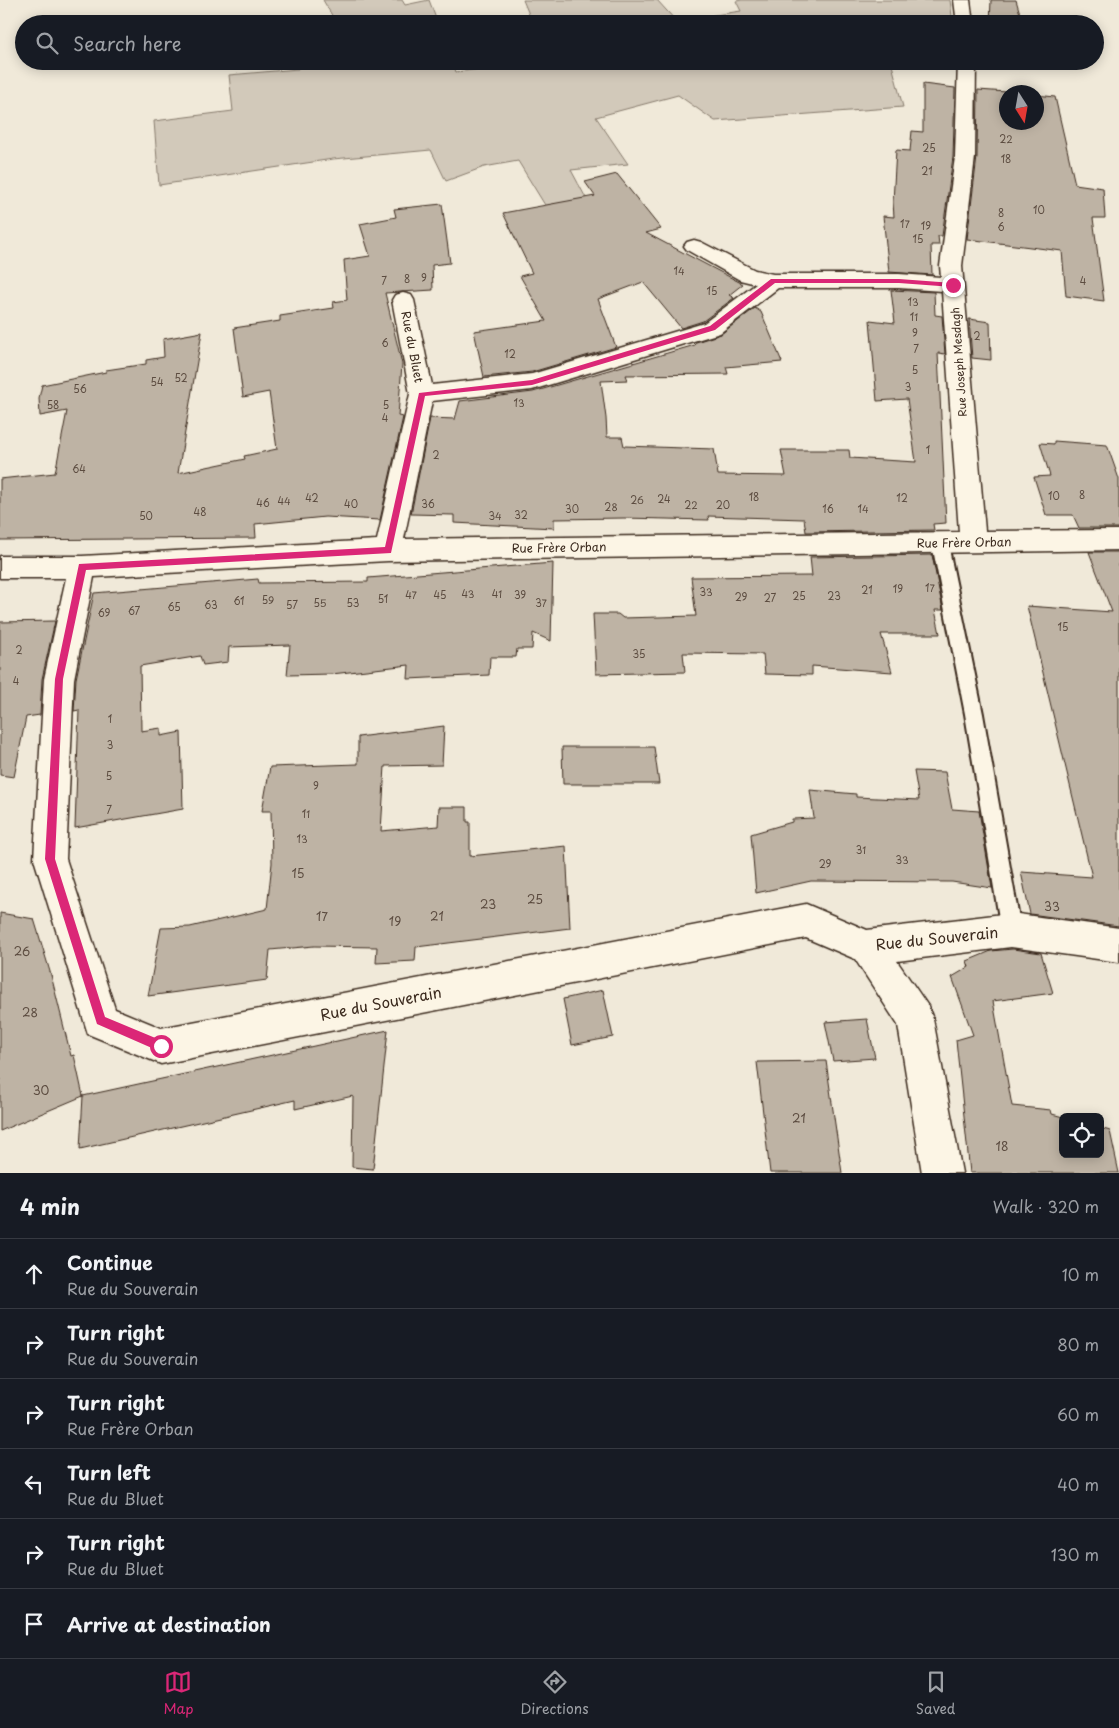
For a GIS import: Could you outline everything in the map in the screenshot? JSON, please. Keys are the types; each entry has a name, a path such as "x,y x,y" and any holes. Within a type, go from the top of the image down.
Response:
{"street":[{"path":"962,0 964,15"},
{"name":"Rue Joseph Mesdagh","path":"967,70 965,157 952,266 972,543"},
{"path":"694,246 748,275 773,280 899,281 953,285"},
{"name":"Rue du Bluet","path":"422,394 532,382 712,328 773,280"},
{"name":"Rue du Bluet","path":"388,550 422,394 403,300"},
{"name":"Rue Frère Orban","path":"0,568 82,567 388,550 940,544 1119,540"},
{"name":"Rue du Souverain","path":"82,567 59,679 50,859 101,1021 161,1046 806,921 867,947 1011,930 1119,945"},
{"path":"867,947 915,1019 942,1173"}],"lane":[{"path":"940,544 974,714 1011,930"}],"shaded area":[{"path":"323,0 402,0 405,5 429,0 435,15 332,15"},
{"path":"523,0 657,0 671,15 529,15"},
{"path":"742,0 950,0 952,15 715,15 741,11 736,1"},
{"path":"286,70 455,70 456,72 473,70 893,70 903,107 715,121 678,95 596,117 628,164 571,170 618,258 578,259 518,161 484,167 446,181 431,150 333,159 159,185 154,121 233,111 229,75"}],"building":[{"path":"991,0 1016,0 1020,15 990,15"},
{"path":"923,84 955,88 953,157 942,236 938,236 939,245 931,245 932,275 889,272 883,216 894,217 896,150 910,151 912,131 923,132"},
{"path":"978,90 999,91 999,130 1044,130 1044,96 1055,97 1075,184 1103,188 1105,218 1093,218 1104,301 1066,296 1062,251 967,239 977,157"},
{"path":"617,174 661,229 646,233 743,284 729,295 734,298 703,321 681,328 643,282 598,299 616,347 532,372 484,377 474,331 546,321 520,276 532,273 503,213 595,196 585,182"},
{"path":"442,204 450,263 432,265 433,290 385,293 402,364 398,416 403,417 380,520 325,517 255,524 256,538 0,540 0,479 55,473 67,411 40,416 39,398 42,385 106,372 106,370 146,364 146,360 164,357 163,339 202,332 178,473 245,459 244,456 277,449 269,392 243,397 234,328 280,321 280,316 334,308 333,302 347,300 344,260 370,256 360,224 396,217 394,209"},
{"path":"891,290 934,292 935,315 942,316 945,354 938,353 946,523 933,524 934,530 806,532 804,519 708,516 709,520 554,519 554,528 454,523 454,515 411,514 430,418 455,419 460,401 533,392 695,345 693,343 721,334 755,308 761,312 782,362 726,367 728,374 626,375 628,380 601,381 607,437 622,437 624,446 714,449 718,475 786,476 781,450 849,450 850,458 916,462 907,399 877,401 870,320 895,323"},
{"path":"969,319 990,322 991,360 972,358"},
{"path":"1054,441 1107,445 1119,479 1119,528 1079,528 1073,515 1046,515 1034,477 1050,476 1040,443 1054,444"},
{"path":"1089,552 1119,552 1119,926 1030,914 1021,872 1092,877 1027,606 1112,612"},
{"path":"932,555 943,610 935,610 940,634 881,634 892,672 812,666 812,675 765,674 763,654 683,653 685,672 596,674 593,614 618,614 623,618 696,616 691,577 812,576 810,557"},
{"path":"553,563 551,641 533,633 532,649 517,649 516,657 490,657 489,675 408,679 409,665 332,674 287,675 290,645 229,647 228,662 203,665 200,656 140,666 141,731 161,728 161,736 181,732 183,809 75,828 79,710 74,711 76,679 94,593 258,579 259,583 368,582 368,578"},
{"path":"55,621 42,679 40,715 26,717 14,777 0,775 0,622"},
{"path":"444,726 442,765 385,766 381,831 438,826 439,807 467,807 467,822 470,822 470,856 566,846 570,928 416,947 415,961 376,963 377,947 314,946 270,950 267,980 148,996 161,928 190,927 267,909 272,863 271,811 262,811 270,767 358,764 358,737"},
{"path":"562,747 654,747 659,784 563,784"},
{"path":"914,771 945,772 952,809 979,811 992,888 952,882 811,881 756,893 751,834 792,822 792,819 814,818 810,790 856,794 856,797 919,800"},
{"path":"0,913 34,919 51,975 71,1056 74,1055 83,1096 0,1131"},
{"path":"1013,949 1041,953 1053,993 993,1001 1012,1106 1051,1110 1052,1114 1059,1116 1059,1158 1104,1158 1104,1129 1110,1131 1119,1173 970,1173 956,1040 973,1035 952,977 969,967 967,961 991,951"},
{"path":"603,990 613,1037 572,1045 563,999"},
{"path":"867,1019 875,1058 833,1061 825,1022"},
{"path":"388,1030 373,1169 352,1167 353,1096 295,1109 295,1100 80,1149 83,1096"},
{"path":"826,1061 842,1173 770,1173 757,1062"}],"route":[{"path":"161,1046 101,1021 50,859 59,679 82,567 388,550 422,394 532,382 712,328 773,280 899,281 953,285"}]}
